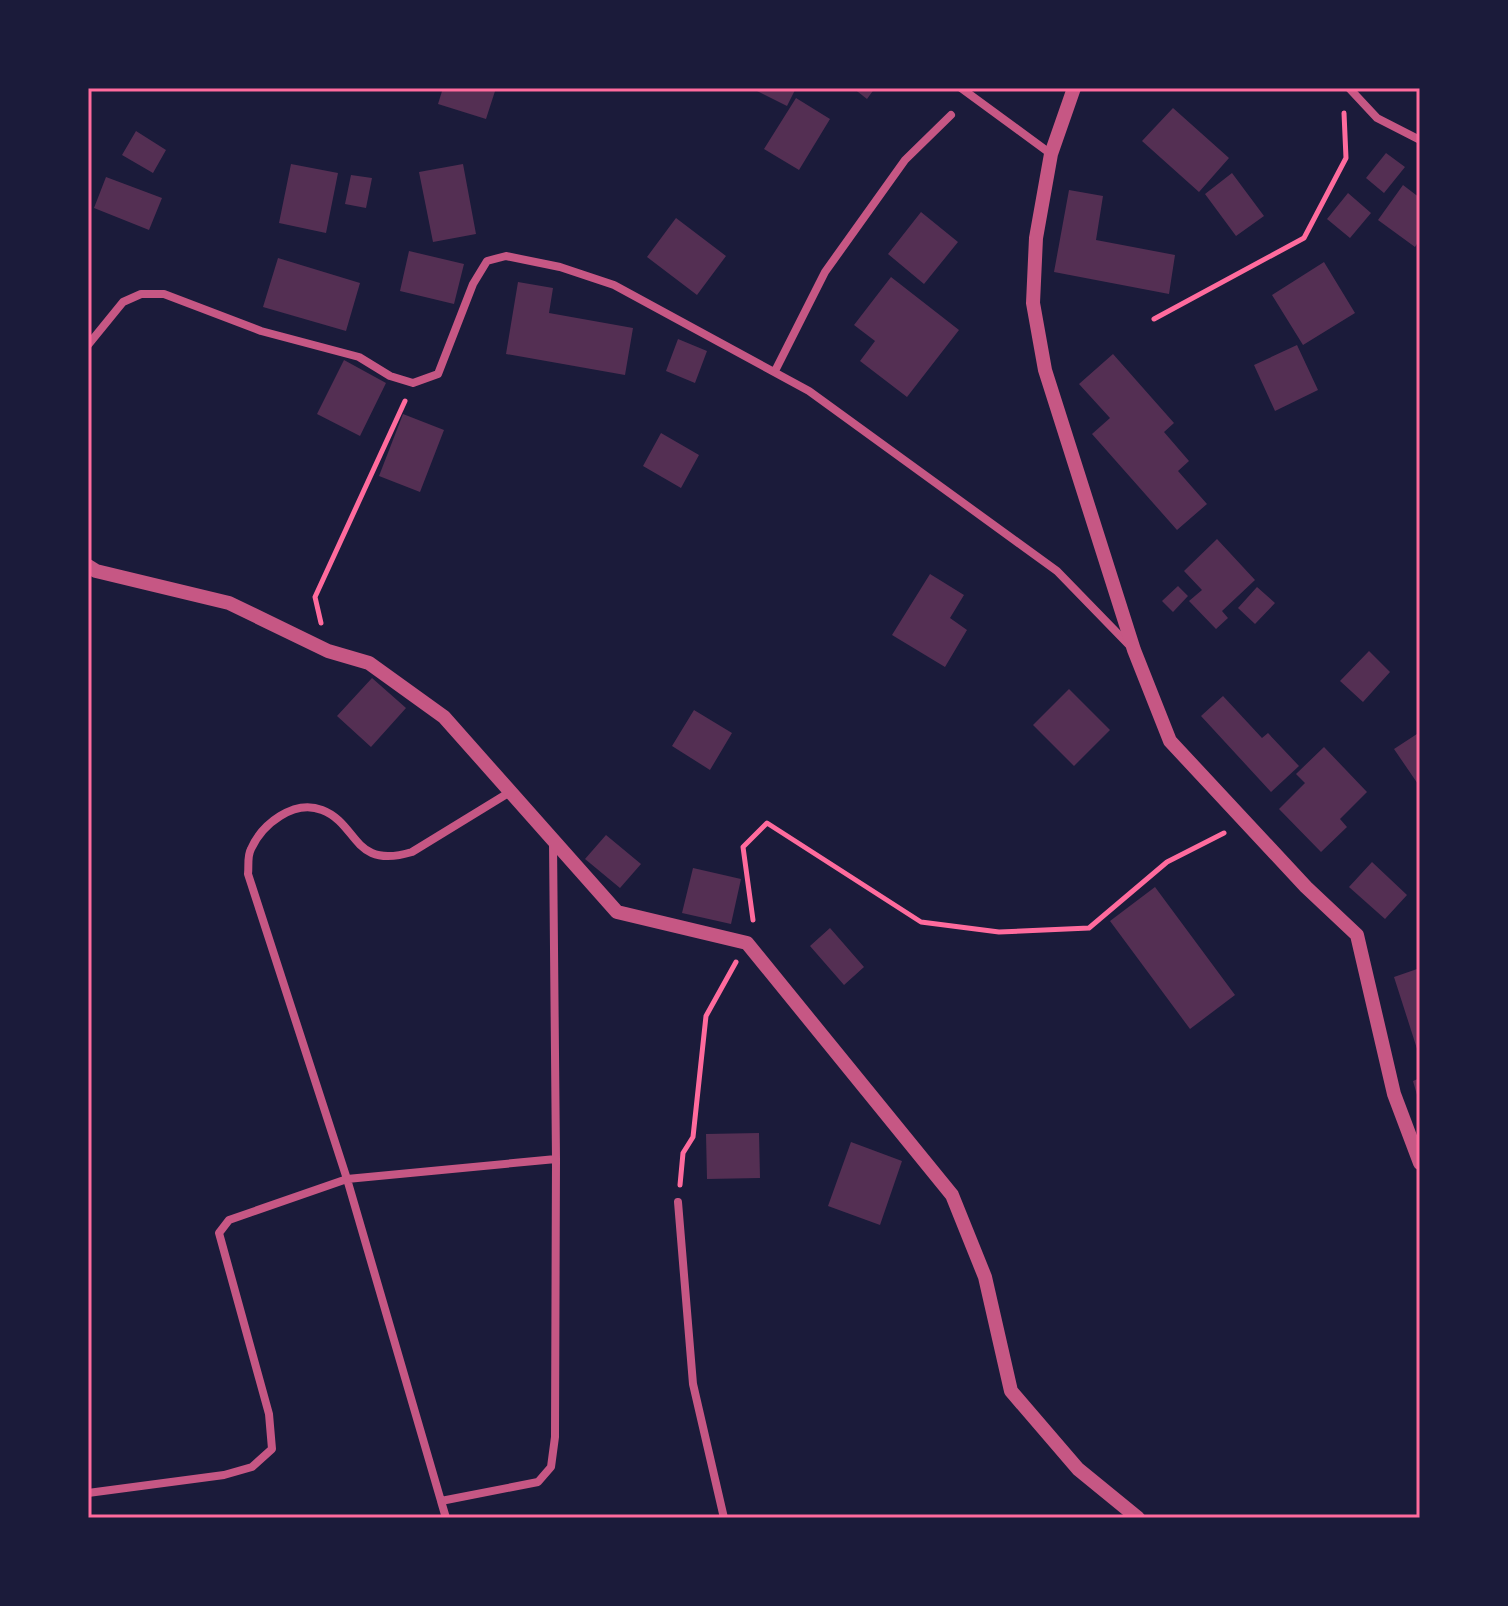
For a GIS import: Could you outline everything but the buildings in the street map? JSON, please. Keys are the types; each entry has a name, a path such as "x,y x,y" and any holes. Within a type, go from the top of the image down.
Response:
{"street":[{"path":"961,88 1051,154"},
{"path":"1074,88 1051,154 1036,238 1033,303 1045,370 1134,650 1170,741 1357,935 1394,1094 1420,1163"},
{"path":"1349,88 1377,118 1420,140"},
{"path":"775,371 825,272 905,160 951,115"},
{"path":"88,345 123,302 141,294 164,294 261,331 359,357 390,376 413,383 438,374 473,284 487,261 506,256 560,267 614,285 809,391 1057,571 1134,650"},
{"path":"88,566 96,571 229,603 328,651 369,663 444,717 617,912 747,943 952,1195 985,1277 1011,1391 1078,1469 1138,1518"},
{"path":"446,1518 347,1179 248,874 249,851 263,830 284,813 305,807 324,810 366,850 394,858 412,852 510,792"},
{"path":"441,1501 538,1482 551,1467 555,1437 556,1159 553,841"},
{"path":"88,1493 224,1475 252,1467 272,1449 269,1414 219,1233 229,1220 347,1179 556,1159"},
{"path":"678,1202 693,1384 724,1518"}],"path":[{"path":"1154,319 1304,238 1346,158 1342,99"},
{"path":"328,651 315,597 413,383"},
{"path":"678,1202 683,1153 693,1137 706,1016 753,927 743,847 767,823 921,922 999,932 1089,928 1167,862 1245,822"}]}
